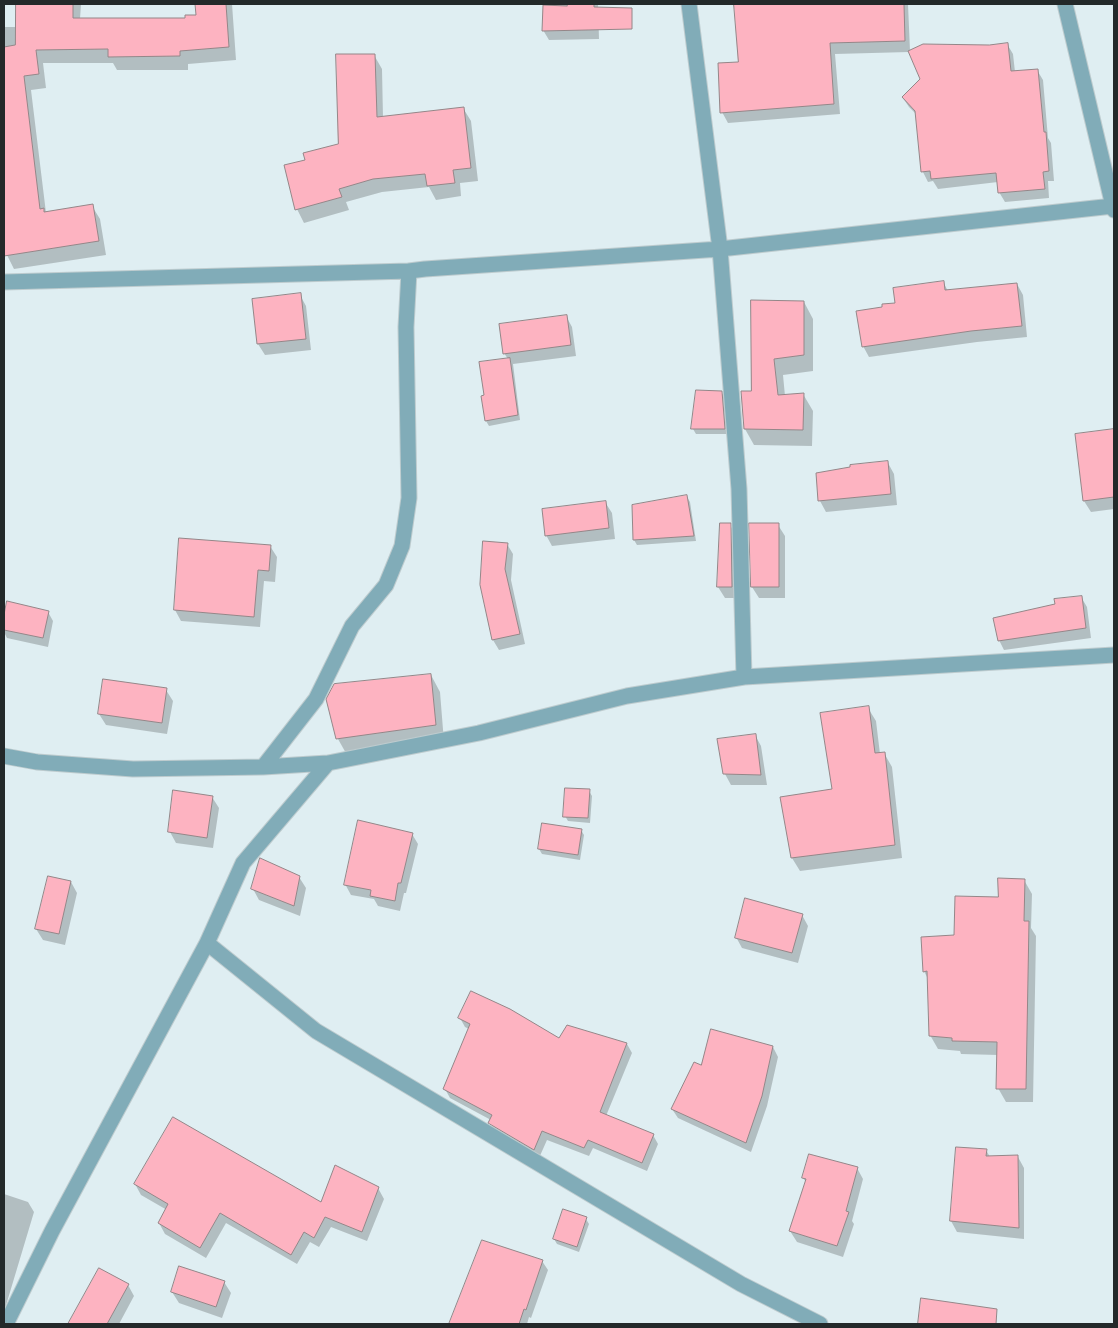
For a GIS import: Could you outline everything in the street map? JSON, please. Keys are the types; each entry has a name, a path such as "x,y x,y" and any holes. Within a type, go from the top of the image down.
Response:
{"street":[{"path":"689,4 720,249 739,489 744,676"},
{"path":"4,282 409,271 425,268 720,249 1114,208 1065,4"},
{"path":"263,767 316,700 352,626 386,585 402,546 409,498 406,328 409,271"},
{"path":"4,756 36,762 133,769 263,767 328,763 478,733 627,696 744,676 1114,655"},
{"path":"6,1324 52,1231 207,944 243,863 328,763"},
{"path":"207,944 316,1031 741,1284 820,1324"}],"building":[{"path":"16,4 73,4 73,18 185,18 185,15 196,15 195,4 226,4 229,47 180,51 180,56 108,57 108,49 36,50 39,74 24,76 40,209 44,208 44,212 93,204 99,241 4,256 4,47 15,45"},
{"path":"567,4 594,4 594,7 632,8 632,29 542,31 543,5 567,6"},
{"path":"734,4 904,4 905,41 830,43 834,104 720,113 718,63 738,62"},
{"path":"1008,43 1011,71 1038,69 1049,171 1043,172 1045,189 998,193 996,173 931,179 930,171 921,172 915,111 902,97 920,79 908,51 923,44 989,45"},
{"path":"336,54 375,54 377,117 464,107 471,168 453,170 455,183 427,186 425,174 373,179 339,189 342,197 295,210 284,165 305,160 303,153 338,144"},
{"path":"944,281 945,290 1017,283 1022,326 971,331 862,347 856,311 882,307 882,304 895,303 893,288"},
{"path":"301,293 306,339 257,344 252,299"},
{"path":"751,300 804,301 804,355 774,359 778,395 804,393 803,430 744,429 741,391 751,391"},
{"path":"567,315 571,345 503,354 499,324"},
{"path":"510,358 518,415 485,421 481,396 484,395 479,362"},
{"path":"696,390 722,391 725,429 691,429"},
{"path":"1114,429 1114,497 1083,501 1075,434"},
{"path":"888,461 891,494 818,501 816,473 850,467 850,465"},
{"path":"687,495 694,536 633,540 632,505"},
{"path":"606,501 609,528 545,536 542,509"},
{"path":"720,523 731,523 732,587 717,587"},
{"path":"749,523 779,523 779,587 751,587"},
{"path":"179,538 271,545 269,571 258,570 254,617 174,610"},
{"path":"483,541 508,543 505,569 520,634 492,640 480,585"},
{"path":"1082,596 1086,628 998,641 993,618 1055,604 1054,599"},
{"path":"7,601 49,611 43,638 4,630 4,615"},
{"path":"431,674 436,725 336,739 326,699 334,684"},
{"path":"103,679 167,688 162,723 98,714"},
{"path":"869,706 875,753 885,752 895,845 791,858 780,797 832,789 820,713"},
{"path":"756,734 761,775 723,774 717,739"},
{"path":"565,788 590,789 588,818 563,817"},
{"path":"173,790 213,796 207,838 168,832"},
{"path":"358,820 413,833 401,883 398,883 395,901 370,896 371,890 344,885"},
{"path":"542,823 582,829 578,855 538,849"},
{"path":"260,858 300,876 294,906 251,889"},
{"path":"48,876 71,881 59,934 35,929"},
{"path":"998,878 1025,879 1024,921 1029,921 1026,1089 996,1089 997,1042 952,1041 952,1038 929,1036 927,971 923,972 921,937 954,935 955,896 998,897"},
{"path":"745,898 803,914 792,953 735,938"},
{"path":"471,991 510,1009 559,1038 567,1025 627,1043 600,1112 654,1134 642,1163 588,1140 584,1148 542,1131 534,1150 488,1123 492,1115 443,1089 470,1024 458,1018"},
{"path":"711,1029 773,1046 762,1096 746,1143 671,1109 694,1062 701,1065"},
{"path":"173,1117 321,1202 335,1165 379,1187 362,1232 325,1217 314,1238 304,1232 291,1255 220,1213 200,1248 158,1223 168,1204 134,1184"},
{"path":"956,1147 987,1149 986,1156 1018,1155 1019,1228 950,1221"},
{"path":"809,1154 858,1167 846,1211 849,1212 837,1246 789,1231 806,1179 802,1178"},
{"path":"563,1209 587,1217 577,1247 553,1239"},
{"path":"482,1240 543,1260 526,1310 524,1309 519,1324 449,1324"},
{"path":"179,1266 225,1281 216,1307 171,1292"},
{"path":"99,1268 129,1284 107,1324 68,1324"},
{"path":"921,1298 997,1309 996,1324 918,1324"}]}
